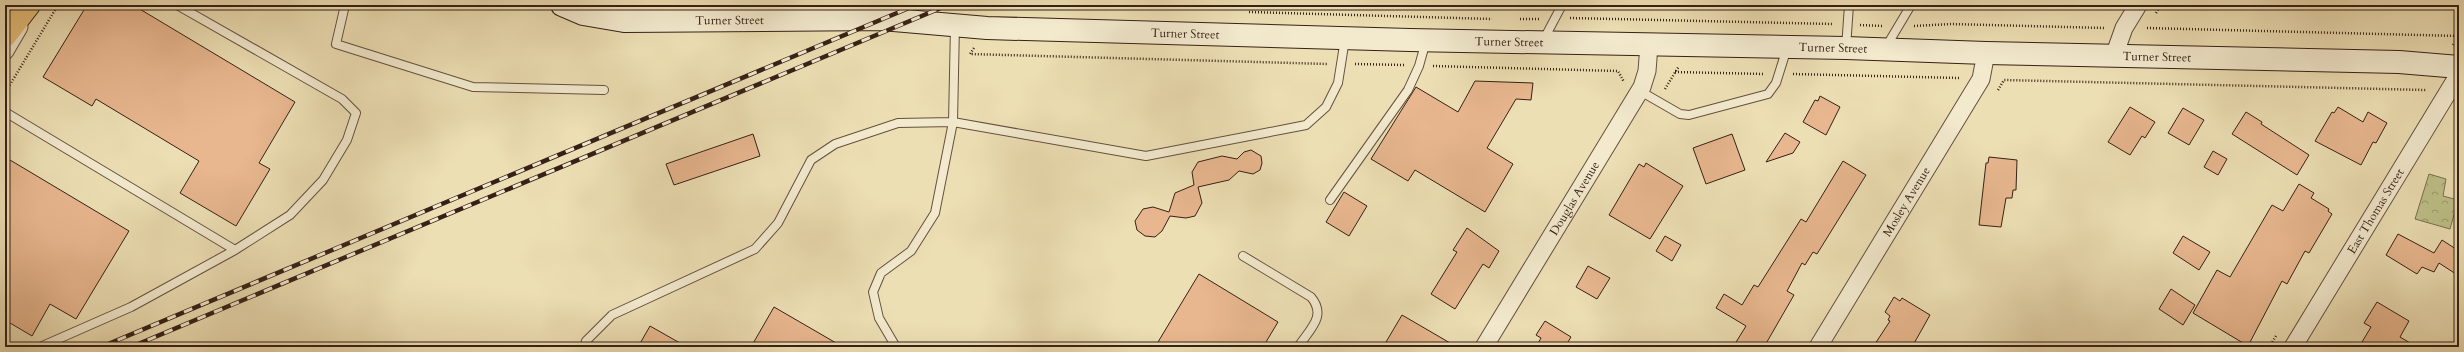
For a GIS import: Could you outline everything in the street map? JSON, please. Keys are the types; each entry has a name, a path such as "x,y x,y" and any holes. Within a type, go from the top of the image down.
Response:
{"main road":[{"path":"5,36 30,5"}],"street":[{"path":"5,52 30,5"},
{"name":"Turner Street","path":"562,5 583,14 599,11 624,20 688,13 780,13 995,28 1426,41 1846,48 1986,53 2399,62 2459,67"},
{"path":"2114,56 2124,28 2138,5"},
{"name":"Douglas Avenue","path":"1484,347 1640,91 1648,71 1649,45"},
{"name":"Mosley Avenue","path":"1818,347 1981,79 1986,53"},
{"name":"East Thomas Street","path":"2293,347 2459,74"}],"lane":[{"path":"40,347 131,307 235,250 290,215 323,180 347,140 356,112 342,99 177,5"},
{"path":"345,5 336,44 473,87 604,90"},
{"path":"1542,42 1562,5"},
{"path":"1846,48 1848,5"},
{"path":"1885,49 1912,5"},
{"path":"896,347 879,318 873,292 881,273 910,251 935,213 953,122 955,25"},
{"path":"584,347 586,341 612,315 755,249 778,223 811,160 835,144 898,123 953,122 1146,156 1306,125 1326,107 1338,83 1345,38"},
{"path":"1330,200 1408,90 1419,66 1426,41"},
{"path":"1640,91 1680,114 1689,115 1768,94 1779,74 1787,47"},
{"path":"5,112 235,250"},
{"path":"1243,256 1311,297 1318,305 1319,314 1298,347"}],"path":[{"path":"5,93 58,5"},
{"path":"2154,17 2161,5"},
{"path":"2150,23 2146,29 2458,36"},
{"path":"1675,72 1960,78 1956,84"},
{"path":"2004,80 2426,90"}],"green space":[{"path":"2429,174 2446,179 2443,196 2458,200 2450,229 2415,219"}],"building":[{"path":"87,5 133,5 295,102 259,163 270,169 236,226 180,193 199,161 96,99 92,106 43,77"},
{"path":"1475,81 1533,83 1531,100 1516,99 1487,148 1513,164 1485,212 1415,170 1408,181 1371,159 1416,87 1458,112"},
{"path":"1820,96 1840,107 1826,135 1803,122 1815,100 1818,101"},
{"path":"2130,107 2155,122 2145,138 2142,136 2130,155 2108,142"},
{"path":"2338,107 2363,122 2368,112 2387,123 2376,143 2373,142 2361,165 2315,141 2332,112 2334,113"},
{"path":"2183,108 2204,120 2189,145 2168,133"},
{"path":"2246,112 2262,122 2261,124 2309,155 2297,175 2232,134"},
{"path":"1785,133 1800,142 1793,153 1766,162"},
{"path":"753,134 760,156 674,185 666,164"},
{"path":"1732,134 1745,170 1706,184 1693,148"},
{"path":"1251,150 1261,156 1262,163 1260,170 1253,174 1239,171 1229,180 1198,187 1202,203 1195,216 1186,218 1170,216 1162,231 1155,237 1145,236 1137,230 1135,221 1143,209 1153,207 1169,212 1175,193 1194,185 1192,172 1198,162 1222,156 1237,159 1244,152"},
{"path":"2213,151 2227,159 2218,175 2204,167"},
{"path":"5,157 129,231 76,319 50,304 32,336 5,320"},
{"path":"1989,157 2017,160 2016,190 2013,190 2012,198 2006,198 2001,227 1979,225 1986,163 1988,163"},
{"path":"1843,161 1866,175 1817,254 1813,252 1805,265 1802,263 1787,291 1794,295 1764,347 1733,347 1746,326 1716,308 1724,294 1742,305 1754,285 1758,287 1801,219 1806,222"},
{"path":"1646,163 1683,186 1650,239 1609,215 1639,164 1644,167"},
{"path":"2299,184 2314,193 2311,198 2329,209 2328,211 2332,214 2309,253 2305,251 2287,284 2282,281 2248,346 2193,313 2217,270 2230,277 2272,205 2283,211"},
{"path":"1344,192 1367,206 1349,236 1326,222"},
{"path":"1467,228 1499,251 1489,268 1483,264 1455,309 1431,294 1457,252 1453,250"},
{"path":"2398,234 2434,253 2442,240 2459,251 2459,276 2439,263 2434,272 2422,267 2417,274 2386,255"},
{"path":"1665,236 1681,245 1672,261 1656,251"},
{"path":"2183,236 2210,252 2199,270 2173,253"},
{"path":"1588,266 1610,278 1597,299 1576,287"},
{"path":"1199,274 1278,322 1263,347 1155,347"},
{"path":"2171,289 2195,305 2183,325 2159,309"},
{"path":"1894,297 1900,301 1902,298 1930,315 1912,347 1873,347 1890,321 1888,320 1890,316 1885,312"},
{"path":"2377,302 2409,321 2400,337 2417,347 2359,347 2371,327 2364,323"},
{"path":"774,307 843,347 751,347"},
{"path":"1402,315 1457,347 1383,347"},
{"path":"1545,321 1571,337 1565,347 1536,347 1541,338 1536,335"},
{"path":"650,326 687,347 638,347"}],"railway":[{"path":"101,347 916,5"},
{"path":"131,347 948,5"}]}
